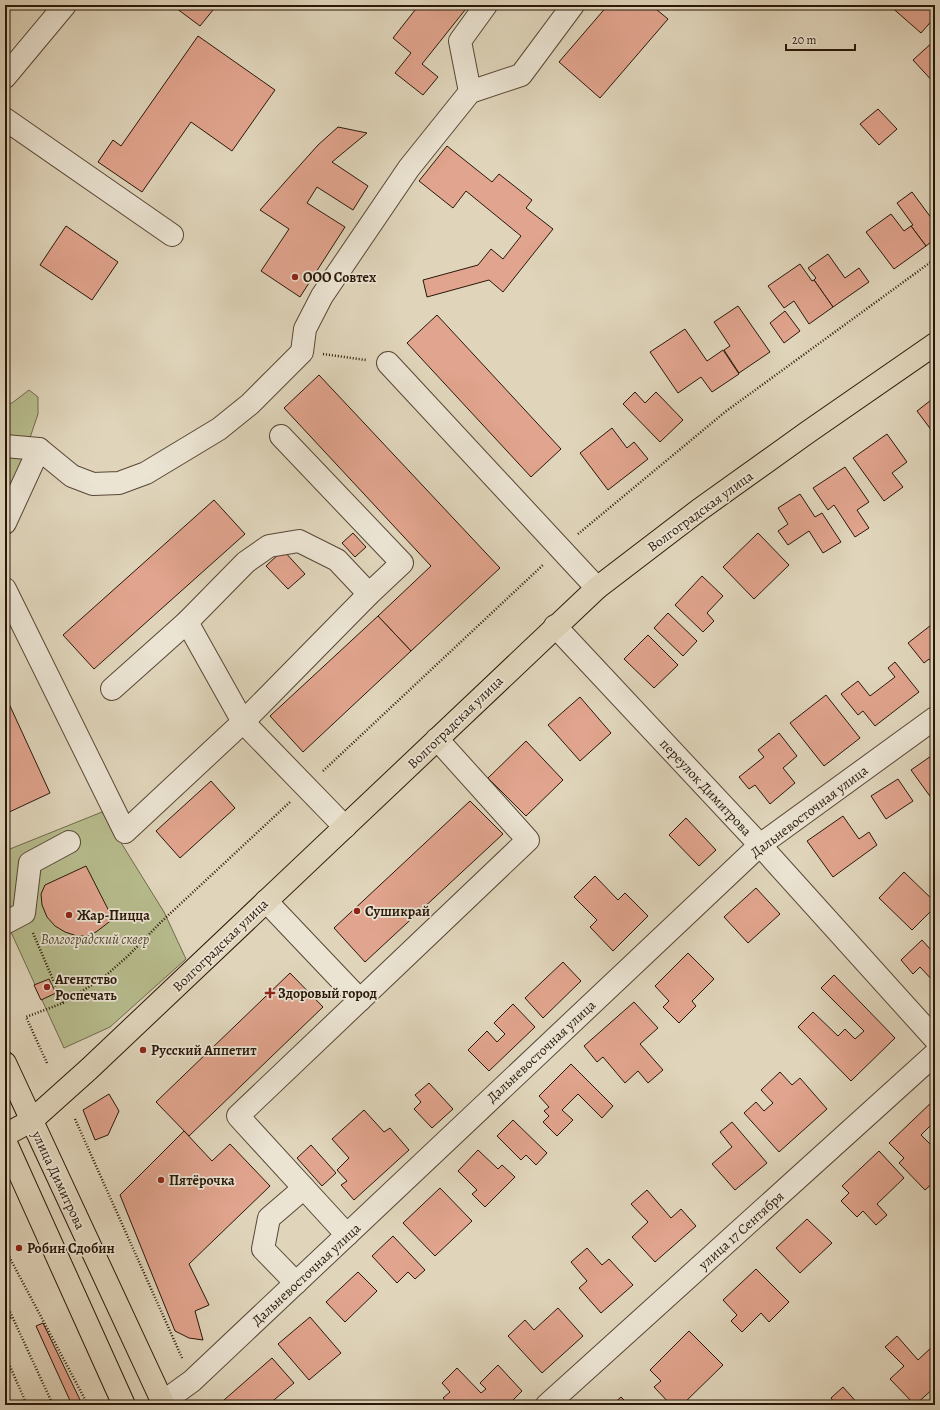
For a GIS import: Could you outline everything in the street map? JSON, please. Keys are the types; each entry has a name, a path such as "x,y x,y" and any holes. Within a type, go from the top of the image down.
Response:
{"main road":[{"name":"Волгоградская улица","path":"5,1135 31,1121 89,1069 555,626 597,588 699,510 935,344"},
{"name":"улица Димитрова","path":"5,1063 163,1404"},
{"path":"5,1141 124,1405"}],"street":[{"path":"5,77 65,5"},
{"path":"470,92 460,41 486,5"},
{"path":"5,446 39,449 72,476 93,484 119,483 146,473 219,429 250,404 302,352 306,329 322,296 409,168 470,92 521,75 573,5"},
{"path":"5,119 172,235"},
{"path":"388,363 597,588"},
{"path":"5,588 125,832 243,722 369,594 402,563 281,436"},
{"path":"5,523 39,449"},
{"path":"112,689 187,622 246,562 269,546 300,541 337,560 369,594"},
{"path":"187,622 243,722 345,827"},
{"name":"переулок Димитрова","path":"555,626 760,845 935,1039"},
{"name":"Дальневосточная улица","path":"163,1404 192,1381 760,845 935,718"},
{"path":"347,1234 238,1116 528,840 437,739"},
{"path":"5,923 24,913 30,863 69,842"},
{"path":"266,901 360,1000"},
{"name":"улица 17 Сентября","path":"547,1405 935,1054"},
{"path":"296,1283 263,1249 269,1218 304,1188"}],"path":[{"path":"47,1063 26,1017 63,1003 102,978 128,956 161,922 560,549 725,412 935,259"},
{"path":"302,352 388,363"},
{"path":"75,1119 192,1381"},
{"path":"5,1249 88,1405"},
{"path":"5,1301 53,1405"},
{"path":"5,1321 12,1317"},
{"path":"5,1355 27,1405"}],"green space":[{"path":"29,390 38,397 38,414 18,473 5,498 5,405 12,403"},
{"name":"Волгоградский сквер","path":"102,812 164,912 186,959 110,1027 64,1048 5,919 5,851"}],"building":[{"path":"172,5 217,5 200,26"},
{"path":"419,5 469,5 422,64 438,77 423,95 395,73 411,53 393,38"},
{"path":"608,5 651,5 668,19 600,98 559,62"},
{"path":"889,5 933,5 932,6 935,9 935,17 921,33"},
{"path":"198,36 275,90 232,151 191,122 142,192 98,162 113,140 121,146"},
{"path":"935,40 935,84 913,60"},
{"path":"878,109 897,129 879,145 860,124"},
{"path":"338,127 367,133 332,162 368,186 353,210 317,187 307,203 345,227 300,297 261,271 289,229 260,210 318,145"},
{"path":"447,146 492,182 499,174 532,200 526,208 553,229 503,292 489,280 427,297 423,280 478,265 491,249 503,259 521,236 466,191 453,208 419,181"},
{"path":"912,192 935,223 935,239 926,246 911,226 913,225 897,203"},
{"path":"891,214 904,231 911,226 926,246 894,269 866,232"},
{"path":"66,226 118,262 92,300 40,265"},
{"path":"828,254 845,278 859,268 869,282 833,307 814,280 816,278 808,268"},
{"path":"800,264 812,281 814,280 833,307 809,324 794,301 784,308 768,286"},
{"path":"738,306 770,352 739,373 724,350 730,346 714,322"},
{"path":"785,311 800,331 784,343 770,323"},
{"path":"437,315 561,449 531,477 407,343"},
{"path":"685,329 707,361 723,350 739,374 712,392 701,377 678,393 650,352"},
{"path":"319,375 500,568 411,651 378,616 431,566 284,408"},
{"path":"635,392 645,403 656,392 683,420 660,442 623,404"},
{"path":"935,397 935,435 917,411"},
{"path":"612,428 627,448 634,442 648,459 608,490 580,453"},
{"path":"887,434 907,462 892,473 903,487 884,501 853,458"},
{"path":"845,467 869,502 857,510 869,528 855,537 834,505 828,510 813,488"},
{"path":"800,494 815,517 822,513 841,542 823,553 809,531 788,545 778,531 788,524 778,508"},
{"path":"214,500 245,534 94,669 63,635"},
{"path":"353,533 366,547 355,557 342,543"},
{"path":"758,533 789,565 754,599 723,567"},
{"path":"283,550 305,574 288,589 266,566"},
{"path":"702,576 723,596 707,613 714,621 703,632 675,605"},
{"path":"668,613 697,641 683,656 654,628"},
{"path":"378,616 411,651 303,752 270,716"},
{"path":"935,622 935,667 929,659 924,663 908,643"},
{"path":"648,635 678,665 654,688 624,659"},
{"path":"895,662 919,692 875,726 863,711 858,715 841,694 858,681 870,696 895,677 888,668"},
{"path":"5,695 50,793 5,814"},
{"path":"826,695 860,738 824,766 790,723"},
{"path":"580,697 611,733 580,761 548,725"},
{"path":"779,733 797,756 783,768 795,783 770,804 755,785 749,789 739,777 764,757 758,750"},
{"path":"526,741 563,780 526,816 488,778"},
{"path":"934,754 935,797 932,799 911,770"},
{"path":"898,779 913,801 886,819 871,796"},
{"path":"211,781 235,808 180,858 156,831"},
{"path":"470,801 503,834 365,962 334,928"},
{"path":"843,816 859,839 869,832 877,845 833,877 807,841"},
{"path":"686,818 716,850 699,866 669,835"},
{"path":"86,866 113,919 96,932 86,936 77,936 65,932 55,926 47,917 42,905 41,894 45,885"},
{"path":"904,872 935,902 935,907 912,930 879,898"},
{"path":"595,876 618,900 625,893 648,916 613,951 590,927 597,920 574,897"},
{"path":"756,888 780,914 748,943 724,917"},
{"path":"922,940 930,949 935,944 935,983 920,967 913,974 901,960"},
{"path":"688,953 714,979 692,1001 696,1006 679,1023 663,1007 669,1001 655,986"},
{"path":"563,962 581,981 543,1018 525,998"},
{"path":"290,973 323,1007 189,1136 156,1102"},
{"path":"834,975 895,1038 851,1081 798,1027 813,1012 838,1036 845,1029 855,1039 864,1031 821,988"},
{"path":"49,979 56,993 41,1000 34,985"},
{"path":"634,1002 658,1028 640,1044 663,1070 648,1083 638,1071 625,1083 603,1057 597,1062 584,1046"},
{"path":"513,1004 535,1027 489,1071 468,1050 487,1031 497,1042 505,1034 494,1023"},
{"path":"571,1064 613,1106 602,1118 578,1094 562,1110 573,1120 557,1136 543,1122 549,1116 544,1111 549,1107 539,1096"},
{"path":"780,1072 792,1085 800,1078 827,1109 779,1152 744,1113 756,1102 764,1111 773,1103 761,1090"},
{"path":"429,1083 453,1109 432,1128 414,1109 421,1102 415,1095"},
{"path":"109,1094 119,1111 108,1135 95,1140 83,1110"},
{"path":"935,1099 935,1127 932,1124 921,1135 935,1149 935,1181 925,1190 899,1163 904,1158 889,1143"},
{"path":"364,1110 384,1132 390,1128 409,1150 354,1200 341,1185 347,1181 337,1170 349,1158 332,1139"},
{"path":"513,1120 547,1153 536,1165 526,1155 521,1160 497,1136"},
{"path":"732,1122 767,1163 735,1190 712,1164 732,1147 720,1132"},
{"path":"184,1131 212,1161 230,1144 270,1186 189,1264 209,1305 195,1311 203,1340 189,1338 175,1331 120,1195"},
{"path":"311,1145 336,1173 322,1186 297,1158"},
{"path":"478,1150 498,1169 502,1165 515,1177 485,1207 472,1194 477,1190 458,1171"},
{"path":"879,1151 904,1178 877,1204 887,1215 876,1225 863,1211 857,1217 841,1201 849,1193 842,1186"},
{"path":"440,1188 472,1221 435,1256 403,1223"},
{"path":"647,1190 671,1218 681,1209 696,1226 655,1262 632,1237 648,1222 631,1204"},
{"path":"807,1219 832,1243 800,1273 776,1248"},
{"path":"393,1236 425,1270 415,1279 408,1272 397,1283 372,1256"},
{"path":"587,1248 602,1265 609,1259 633,1285 601,1313 579,1288 587,1281 571,1262"},
{"path":"756,1269 789,1302 769,1322 761,1313 742,1332 731,1321 737,1315 723,1300"},
{"path":"358,1272 377,1291 345,1322 326,1302"},
{"path":"558,1308 583,1336 542,1373 508,1336 525,1320 534,1330"},
{"path":"310,1317 341,1353 309,1380 278,1344"},
{"path":"43,1323 82,1404 72,1405 36,1326"},
{"path":"689,1331 723,1365 682,1405 671,1405 654,1387 661,1381 650,1370"},
{"path":"897,1336 918,1360 933,1346 935,1347 935,1387 915,1405 890,1379 904,1366 885,1347"},
{"path":"272,1358 294,1383 268,1405 228,1405 224,1400"},
{"path":"498,1365 522,1391 508,1405 450,1405 443,1398 450,1392 442,1383 457,1368 481,1393 486,1389 480,1383"},
{"path":"843,1387 859,1405 836,1405 831,1398"},
{"path":"621,1397 629,1405 612,1405"}],"place":[{"name":"ООО Совтех","path":"295,277"},
{"name":"Сушикрай","path":"357,911"},
{"name":"Жар-Пицца","path":"69,915"},
{"name":"Агентство Роспечать","path":"47,987"},
{"name":"Здоровый город","path":"270,993"},
{"name":"Русский Аппетит","path":"143,1050"},
{"name":"Пятёрочка","path":"161,1180"},
{"name":"Робин Сдобин","path":"19,1248"}]}
